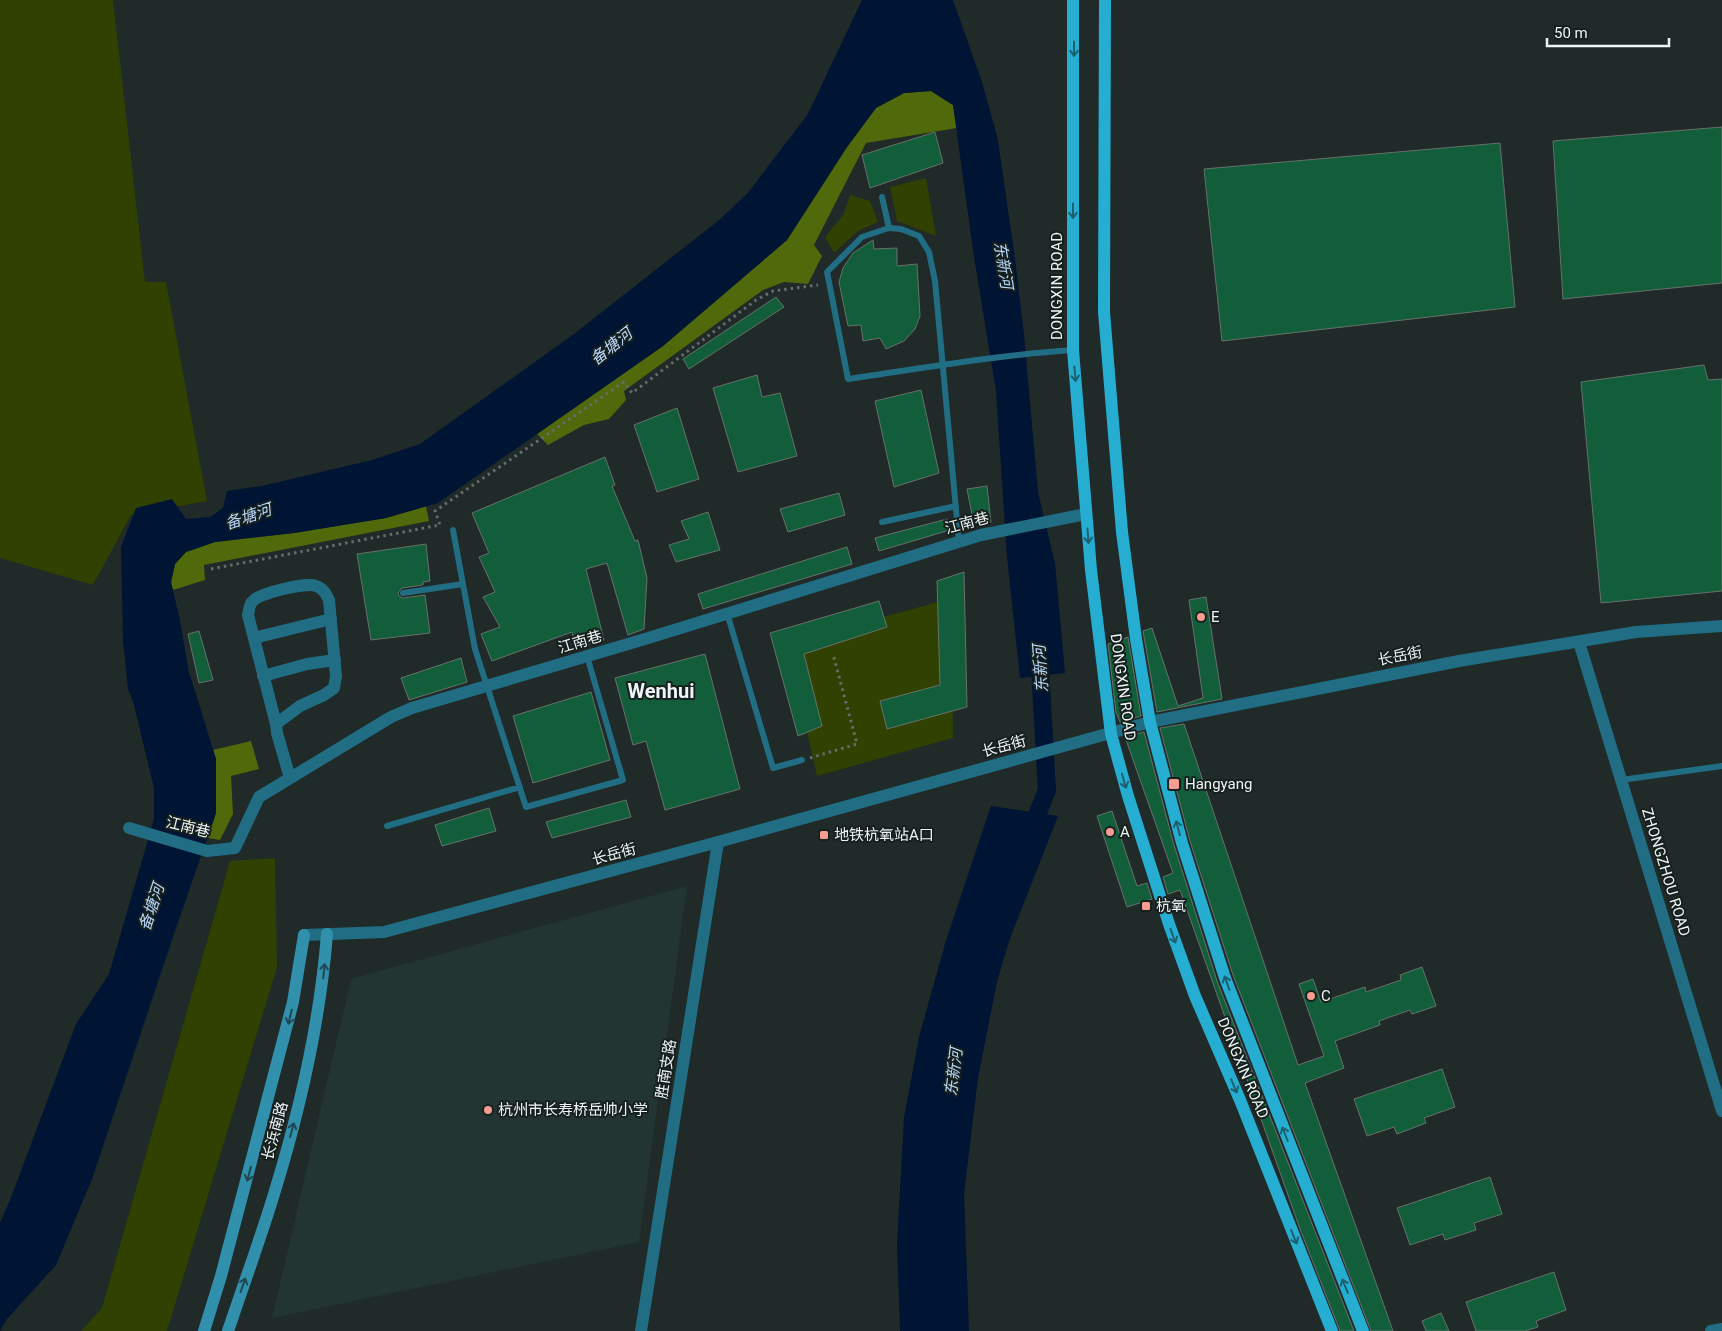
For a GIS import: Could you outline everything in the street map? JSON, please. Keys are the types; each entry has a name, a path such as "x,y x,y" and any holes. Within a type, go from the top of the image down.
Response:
{"main road":[{"name":"DONGXIN ROAD","path":"1074,3 1073,350 1091,570 1111,734 1128,796 1168,924 1195,996 1240,1100 1332,1331"},
{"name":"DONGXIN ROAD","path":"1105,3 1104,312 1122,532 1136,639 1150,722 1182,843 1225,978 1363,1331"},
{"name":"长浜南路","path":"228,1331 274,1195 301,1098 321,990 327,934"},
{"name":"长浜南路","path":"204,1331 221,1276 284,1039 293,1002 304,935"}],"street":[{"name":"江南巷","path":"129,828 207,851 235,848 258,797 391,718 412,708 727,614 981,535 1086,514"},
{"path":"276,724 300,706 324,695 334,688 336,676 329,600 324,590 315,585 288,588 258,597 252,601 248,616 277,733 290,778"},
{"path":"254,638 331,619"},
{"name":"长岳街","path":"304,935 384,932 718,842 1150,722 1459,661 1636,632 1722,626"},
{"name":"ZHONGZHOU ROAD","path":"1579,642 1722,1111"},
{"path":"263,676 306,664 335,660"},
{"name":"胜南支路","path":"641,1331 718,842"},
{"path":"1711,1331 1722,1329"}],"lane":[{"path":"882,197 889,228"},
{"path":"959,542 956,506 943,366 935,282 929,252 919,236 901,229 889,228 862,237 827,272 848,379 943,366 974,361 1035,353 1073,350"},
{"path":"882,522 956,506"},
{"path":"453,530 475,649 526,806 623,780 587,656"},
{"path":"403,593 463,584"},
{"path":"727,614 774,768 802,760"},
{"path":"1621,780 1722,766"},
{"path":"387,826 520,787"}],"path":[{"path":"211,569 440,525 435,511 624,382 632,393 756,300 773,292 830,283"},
{"path":"802,760 857,744 833,654"}],"shaded area":[{"name":"杭州市长寿桥岳帅小学","path":"687,886 639,1242 272,1318 351,979"}],"green space":[{"path":"0,0 113,0 145,282 166,282 207,501 131,515 93,585 0,558"},
{"path":"931,91 953,105 957,128 866,143 814,245 822,256 808,284 784,282 763,290 624,391 626,400 609,419 584,425 548,445 537,434 663,346 787,240 847,147 876,108 904,93"},
{"path":"926,178 936,236 897,221 890,187"},
{"path":"850,195 870,201 878,222 858,231 834,253 825,237 844,214"},
{"path":"426,506 429,521 204,565 205,580 173,590 171,582 175,564 186,552 215,542 294,533 386,518"},
{"path":"952,598 953,738 817,776 787,644"},
{"path":"251,741 259,769 231,776 233,814 220,840 208,838 216,813 216,759 213,750"},
{"path":"275,858 277,967 167,1331 81,1331 102,1308 230,861"}],"water":[{"name":"备塘河","path":"862,0 953,0 982,82 998,140 1015,259 1038,492 1055,563 1065,673 1020,678 1007,557 996,391 974,257 953,105 931,91 904,93 876,108 847,147 787,240 663,346 438,503 386,518 294,533 215,542 186,552 175,564 171,582 189,672 216,759 216,813 92,1179 56,1265 7,1319 0,1331 0,1223 76,1024 109,974 154,819 154,788 133,701 128,689 123,640 121,547 136,508 172,499 186,519 210,517 223,508 227,491 262,486 372,460 420,444 574,334 718,221 747,194 808,114"},
{"path":"991,806 1058,816 1009,941 997,982 978,1078 964,1194 969,1331 900,1331 897,1244 904,1118 919,1037 945,944"}],"building":[{"path":"1722,127 1722,283 1563,299 1553,141"},
{"path":"935,132 943,163 870,188 862,155"},
{"path":"1500,143 1515,307 1222,341 1204,169"},
{"path":"873,240 874,249 897,248 897,266 917,264 920,316 915,329 904,341 886,349 880,338 863,341 861,325 848,326 839,282 843,268 853,253"},
{"path":"776,297 784,307 689,369 683,359"},
{"path":"1704,365 1708,380 1722,379 1722,591 1601,603 1581,382"},
{"path":"757,375 762,397 780,393 797,456 738,472 713,388"},
{"path":"921,390 939,473 894,487 875,401"},
{"path":"677,408 699,479 657,492 634,425"},
{"path":"605,457 615,485 612,486 635,541 638,540 647,578 644,629 628,635 607,563 586,569 604,640 575,648 572,632 492,661 481,634 500,627 483,597 495,592 479,557 489,553 472,513"},
{"path":"987,486 991,522 974,525 967,489"},
{"path":"839,493 845,515 788,532 780,509"},
{"path":"708,512 720,550 676,562 669,545 689,539 681,521"},
{"path":"947,519 950,530 879,551 875,538"},
{"path":"426,544 430,581 423,582 423,585 402,588 398,593 403,598 425,595 430,633 371,640 357,554"},
{"path":"847,547 852,564 703,609 698,594"},
{"path":"964,572 967,707 887,729 880,701 940,685 937,581"},
{"path":"1206,597 1222,699 1157,712 1143,631 1152,628 1178,706 1203,698 1189,600"},
{"path":"879,601 887,627 804,654 822,726 798,736 770,633"},
{"path":"199,631 213,680 199,683 188,634"},
{"path":"1128,637 1141,716 1120,722 1116,712 1108,644"},
{"path":"705,654 740,789 665,810 646,741 633,745 615,678"},
{"path":"461,658 467,682 409,700 401,678"},
{"path":"591,692 610,760 533,783 513,716"},
{"path":"1184,724 1298,1065 1324,1056 1299,984 1313,979 1321,1002 1365,987 1366,992 1401,980 1400,975 1422,967 1436,1006 1412,1014 1410,1010 1379,1021 1380,1025 1335,1041 1344,1068 1305,1083 1393,1331 1371,1331 1233,975 1190,841 1160,728"},
{"path":"1144,732 1174,845 1217,981 1354,1331 1340,1331 1300,1229 1180,890 1168,894 1163,877 1173,873 1125,737"},
{"path":"626,800 631,817 552,838 546,822"},
{"path":"489,808 496,831 442,846 435,825"},
{"path":"1112,811 1137,886 1147,883 1152,899 1127,907 1097,816"},
{"path":"1442,1069 1455,1107 1424,1118 1426,1123 1397,1134 1394,1127 1367,1136 1354,1099"},
{"path":"1490,1177 1502,1214 1474,1223 1476,1230 1445,1240 1443,1234 1410,1245 1397,1208"},
{"path":"1554,1272 1566,1310 1536,1321 1538,1327 1525,1331 1476,1331 1466,1302"},
{"path":"1441,1313 1449,1331 1426,1331 1422,1321"}],"waterway":[{"name":"东新河","path":"1029,835 1047,790 1039,652"}],"place":[{"name":"E","path":"1201,617"},
{"name":"Hangyang","path":"1174,784"},
{"name":"A","path":"1110,832"},
{"name":"地铁杭氧站A口","path":"824,835"},
{"name":"杭氧","path":"1146,906"},
{"name":"C","path":"1311,996"},
{"name":"杭州市长寿桥岳帅小学","path":"488,1110"}],"district":[{"name":"Wenhui","path":"661,691"}]}
